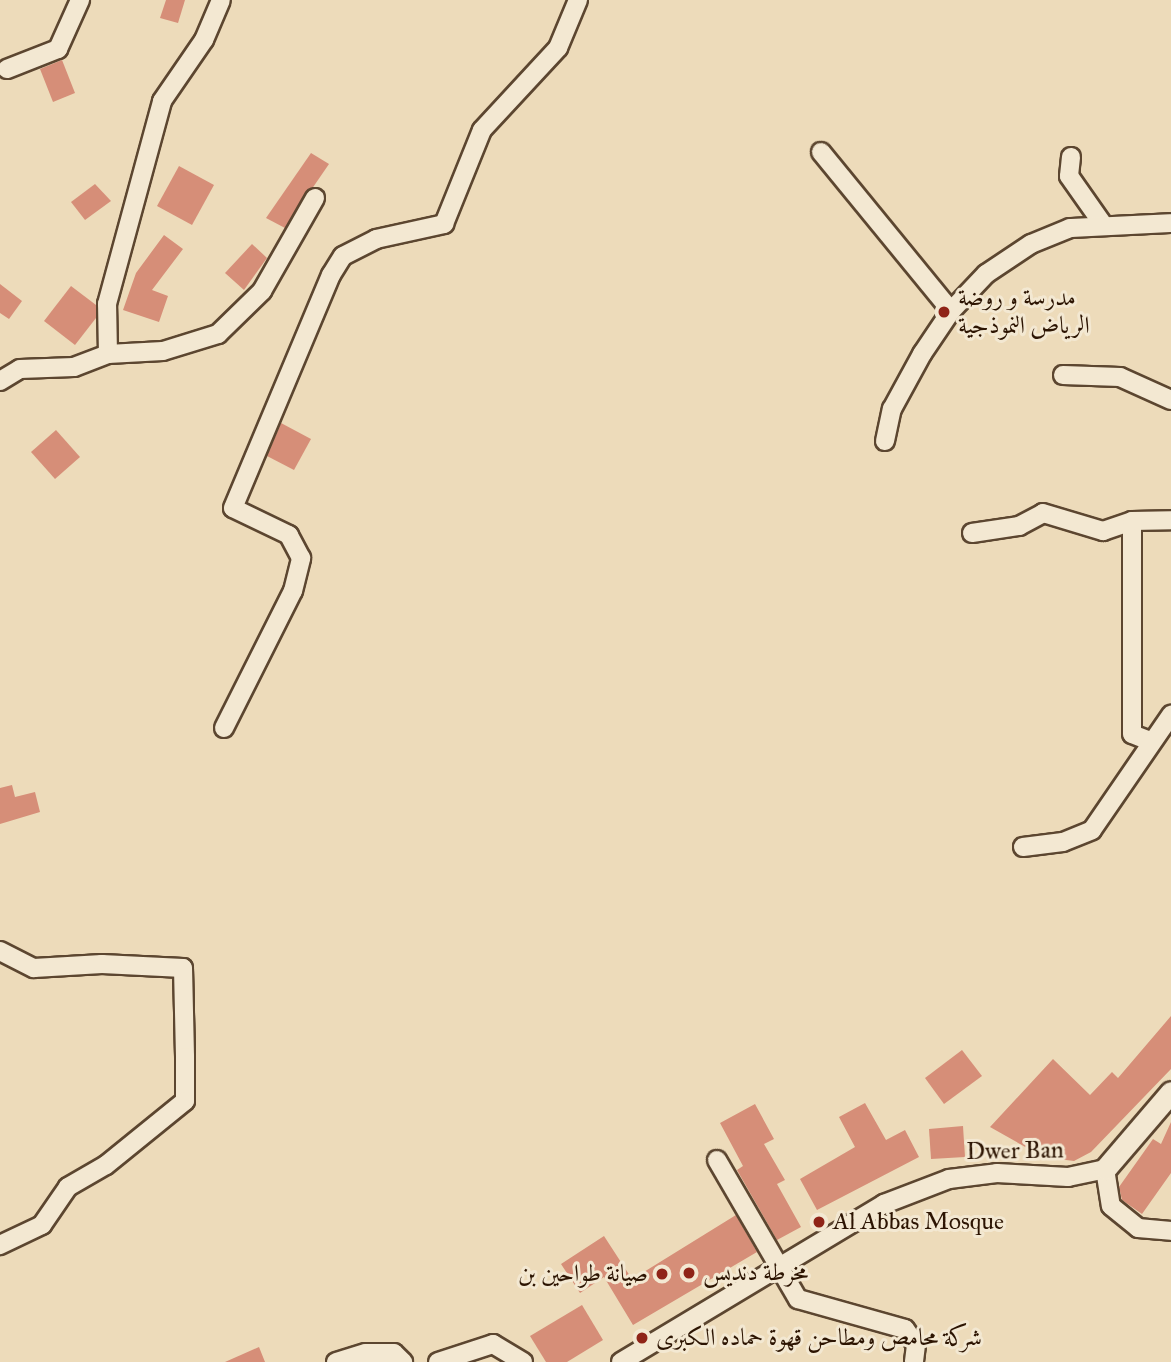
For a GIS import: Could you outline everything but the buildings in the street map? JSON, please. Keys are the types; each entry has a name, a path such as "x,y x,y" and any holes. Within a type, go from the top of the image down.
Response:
{"street":[{"path":"7,69 58,49 80,0"},
{"path":"108,354 107,304 162,101 204,40 221,0"},
{"path":"224,729 293,591 301,558 289,535 233,508 331,275 343,256 376,239 443,225 482,130 558,48 578,0"},
{"path":"821,152 951,311"},
{"path":"1071,157 1072,183 1102,223"},
{"path":"0,381 20,369 74,367 108,354 163,351 218,334 262,291 315,198"},
{"path":"885,441 892,409 951,311 986,274 1031,244 1070,228 1102,223 1171,223"},
{"path":"1063,375 1120,377 1171,400"},
{"path":"972,533 1019,526 1043,513 1103,531 1132,522 1171,520"},
{"path":"1132,522 1131,723 1132,734 1150,741"},
{"path":"1023,847 1063,842 1092,830 1150,741 1171,715"},
{"path":"0,951 34,968 102,964 183,968 185,1101 106,1165 68,1187 42,1225 0,1245"},
{"path":"1171,1092 1105,1169 1111,1206 1138,1228 1171,1231"},
{"path":"717,1160 782,1264 798,1299 807,1305 908,1332 916,1345 914,1362"},
{"name":"Dwer Ban","path":"621,1362 898,1196 934,1183 997,1173 1068,1177 1105,1169"},
{"path":"438,1362 493,1344 523,1362"},
{"path":"336,1362 366,1353 394,1353 402,1362"}],"place":[{"name":"مدرسة و روضة الرياض النموذجية","path":"944,312"},
{"name":"Al Abbas Mosque","path":"819,1222"},
{"name":"مخرطة دنديس","path":"689,1273"},
{"name":"صيانة طواحين بن","path":"662,1274"},
{"name":"شركة محامص ومطاحن قهوة حماده الكبرى","path":"642,1338"}]}
